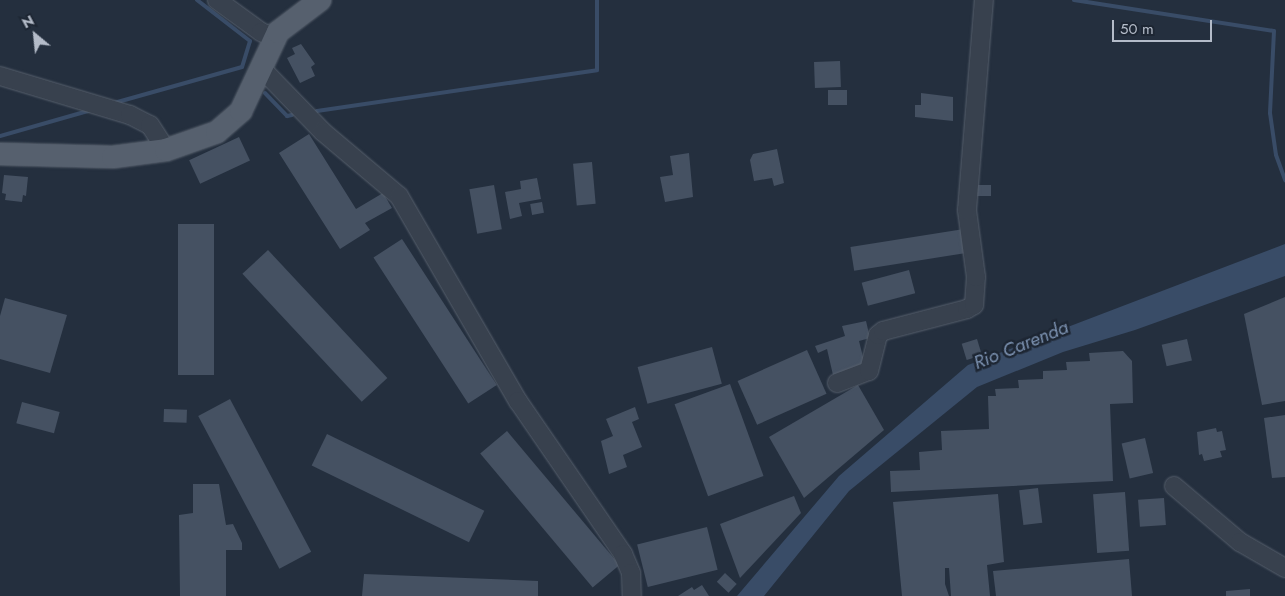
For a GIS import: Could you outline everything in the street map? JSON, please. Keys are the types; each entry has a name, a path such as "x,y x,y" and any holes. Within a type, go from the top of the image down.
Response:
{"main road":[{"path":"0,154 113,157 166,150 217,132 232,122 241,111 263,70 275,38 297,15 320,0"}],"street":[{"path":"217,0 262,32 275,38"},
{"path":"837,383 869,371 878,335 882,331 967,309 974,305 976,277 967,210 984,0"},
{"path":"263,70 323,132 403,202 518,401 623,554 631,573 632,596"},
{"path":"0,76 130,115 150,125 166,150"},
{"path":"1174,486 1240,542 1285,568"}],"water":[{"path":"1285,244 1285,276 1135,330 1063,352 977,387 849,491 764,596 737,596 839,476 968,365"}],"building":[{"path":"301,44 315,64 311,67 315,76 300,83 287,58 295,54 292,48"},
{"path":"840,61 841,87 815,88 814,62"},
{"path":"828,90 847,90 847,105 828,105"},
{"path":"921,93 953,97 953,121 915,117 915,105 921,105"},
{"path":"309,134 356,209 383,193 392,208 365,223 370,230 340,249 279,153"},
{"path":"239,137 250,161 200,184 189,160"},
{"path":"777,149 784,183 774,186 772,178 754,181 750,160 753,154"},
{"path":"689,153 693,197 665,202 660,177 673,175 670,156"},
{"path":"592,162 596,204 577,205 573,164"},
{"path":"4,175 28,177 26,196 23,195 22,202 5,200 6,194 2,193"},
{"path":"537,178 541,199 519,203 522,216 510,219 505,192 521,189 520,181"},
{"path":"494,185 502,229 477,234 469,189"},
{"path":"973,185 991,185 991,196 973,196"},
{"path":"542,202 544,213 532,215 530,204"},
{"path":"178,224 214,224 214,375 178,375"},
{"path":"964,229 968,253 854,271 850,247"},
{"path":"402,239 497,385 468,403 373,258"},
{"path":"268,250 387,378 362,402 242,274"},
{"path":"909,270 915,293 868,306 862,283"},
{"path":"1285,297 1285,401 1262,405 1244,314"},
{"path":"5,298 67,315 50,373 0,359 0,316"},
{"path":"866,321 870,338 859,341 865,365 833,375 827,349 818,353 815,346 845,336 842,326"},
{"path":"977,339 982,355 967,360 962,344"},
{"path":"1187,339 1192,360 1167,366 1162,345"},
{"path":"712,347 722,384 647,404 638,367"},
{"path":"807,350 827,394 757,425 738,381"},
{"path":"1123,351 1132,361 1133,403 1110,404 1113,481 891,492 890,471 920,470 919,452 942,450 941,431 989,429 988,396 996,396 995,389 1019,388 1018,380 1043,379 1043,371 1067,370 1066,362 1090,361 1089,353"},
{"path":"730,384 764,476 708,496 675,404"},
{"path":"858,385 884,430 804,498 769,437"},
{"path":"230,399 311,552 279,569 198,416"},
{"path":"22,402 60,412 54,433 16,423"},
{"path":"635,407 639,419 632,422 642,447 623,455 627,467 609,474 601,441 613,436 606,419"},
{"path":"164,409 187,410 187,423 164,422"},
{"path":"1285,415 1285,477 1272,478 1264,418"},
{"path":"1216,428 1217,432 1222,431 1226,450 1220,451 1222,457 1204,461 1202,454 1199,455 1197,432"},
{"path":"507,431 619,565 593,588 480,453"},
{"path":"327,434 484,511 469,542 312,465"},
{"path":"1145,438 1153,473 1130,478 1122,443"},
{"path":"193,484 219,484 226,525 233,524 242,543 242,550 226,550 226,596 180,596 179,515 193,513"},
{"path":"1038,488 1042,523 1023,525 1019,490"},
{"path":"1125,492 1129,551 1097,553 1093,494"},
{"path":"998,494 1004,562 987,565 990,596 951,596 949,568 945,568 945,584 949,596 902,596 893,502"},
{"path":"794,496 801,513 740,578 720,524"},
{"path":"1164,498 1166,525 1140,527 1138,500"},
{"path":"707,527 718,570 648,587 637,544"},
{"path":"1129,559 1132,596 996,596 993,571"},
{"path":"725,573 737,584 729,593 717,582"},
{"path":"364,574 538,581 538,596 362,596"},
{"path":"702,585 709,596 678,596 692,587 694,590"},
{"path":"1250,589 1250,596 1226,596 1226,591"}],"waterway":[{"path":"197,0 250,41 242,67"},
{"path":"317,111 597,70 597,0"},
{"path":"1074,0 1274,31 1270,113 1276,155 1285,180"},
{"path":"114,103 242,67"},
{"name":"Rio Carenda","path":"265,93 287,116 292,115"},
{"path":"0,136 91,110"}]}
